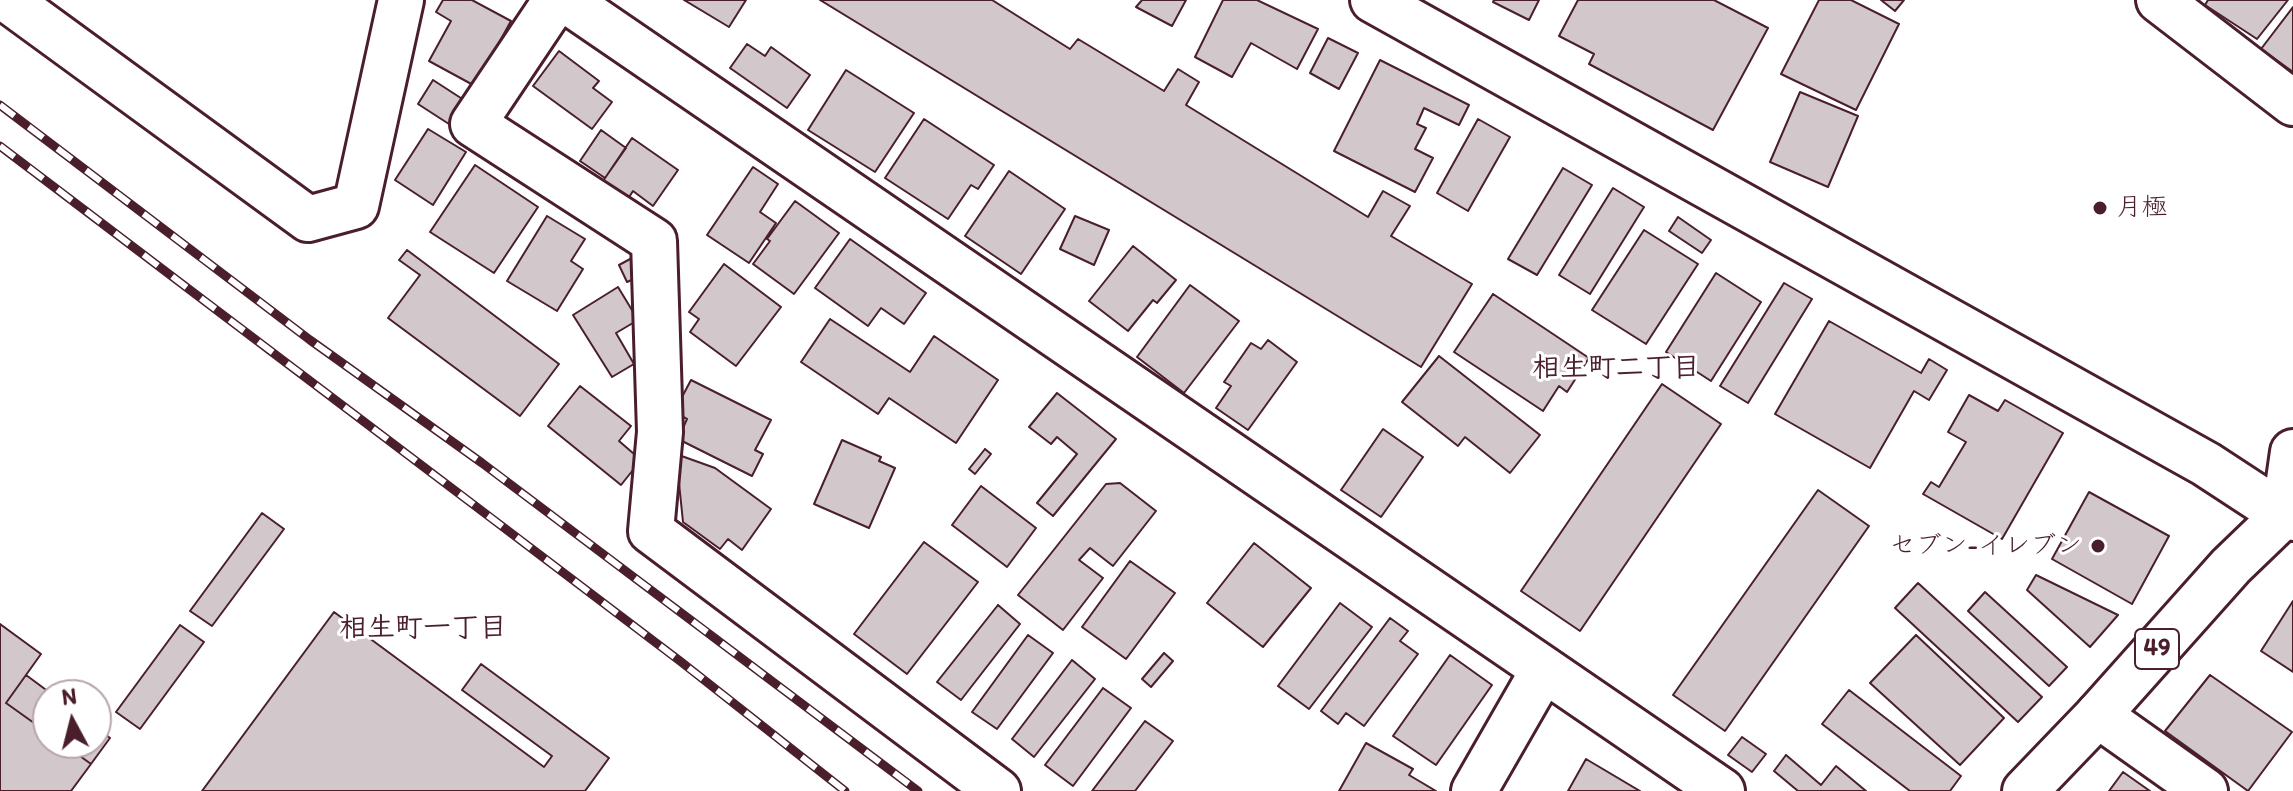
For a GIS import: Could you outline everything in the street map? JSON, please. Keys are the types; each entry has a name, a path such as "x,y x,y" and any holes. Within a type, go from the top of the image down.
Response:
{"street":[{"path":"8,0 308,219 356,206 401,0"},
{"path":"556,0 473,124 654,241 660,432 651,531 998,791"},
{"path":"566,0 1722,791"},
{"path":"1373,0 2206,464 2290,515 2293,452"},
{"path":"2159,0 2293,103"},
{"name":"49","path":"2025,791 2098,715 2231,566 2290,515"},
{"path":"1474,791 1544,669"},
{"path":"2098,715 2205,791"}],"building":[{"path":"443,0 472,0 511,21 475,86 429,61 451,21 436,12"},
{"path":"684,0 746,0 729,27"},
{"path":"820,0 992,0 1070,49 1078,39 1164,91 1178,69 1199,82 1186,105 1368,217 1383,191 1410,206 1391,236 1472,284 1421,367"},
{"path":"1142,0 1186,0 1172,26 1136,7"},
{"path":"1223,0 1257,0 1318,29 1297,69 1251,43 1232,77 1195,57"},
{"path":"1494,0 1539,0 1529,20"},
{"path":"1578,0 1714,0 1768,28 1713,130 1589,64 1594,54 1559,36"},
{"path":"1819,0 1851,0 1899,24 1856,110 1781,74"},
{"path":"1881,0 1904,0 1895,11"},
{"path":"2208,0 2288,0 2257,39 2205,5"},
{"path":"2293,7 2293,72 2261,49"},
{"path":"1328,38 1358,53 1339,89 1310,73"},
{"path":"747,44 765,56 771,47 810,75 787,108 730,68"},
{"path":"559,51 599,81 593,88 612,102 592,129 533,86"},
{"path":"1380,60 1469,105 1459,125 1424,108 1417,124 1426,128 1415,149 1433,158 1415,192 1334,151"},
{"path":"846,70 914,113 875,172 808,130"},
{"path":"433,80 467,102 452,126 418,104"},
{"path":"1800,92 1858,116 1828,187 1770,162"},
{"path":"924,119 994,165 978,189 971,185 948,219 885,178"},
{"path":"1478,119 1510,137 1468,211 1437,193"},
{"path":"428,129 466,152 433,205 395,180"},
{"path":"601,130 626,148 605,178 580,161"},
{"path":"632,138 678,170 653,206 633,191 624,205 599,187"},
{"path":"475,165 538,207 494,273 430,232"},
{"path":"753,167 778,184 760,212 776,223 749,263 707,235"},
{"path":"1563,168 1592,185 1537,275 1508,259"},
{"path":"1009,171 1065,209 1021,274 965,236"},
{"path":"1613,188 1644,207 1590,294 1559,275"},
{"path":"795,201 839,233 794,294 753,264"},
{"path":"547,216 585,239 571,261 583,269 557,311 507,281"},
{"path":"1075,216 1109,230 1094,265 1060,249"},
{"path":"1678,217 1711,240 1702,253 1669,231"},
{"path":"1644,230 1698,264 1646,344 1592,310"},
{"path":"850,239 926,293 904,324 881,308 868,326 815,288"},
{"path":"1133,246 1176,280 1157,303 1153,300 1128,331 1089,301"},
{"path":"407,250 559,364 520,416 388,318 420,275 399,260"},
{"path":"632,258 641,276 627,282 619,265"},
{"path":"724,264 781,307 736,366 690,332 699,319 689,312"},
{"path":"1716,273 1761,302 1711,381 1666,352"},
{"path":"1784,283 1812,299 1748,403 1720,386"},
{"path":"1190,285 1239,321 1184,393 1137,357"},
{"path":"618,287 638,320 616,333 634,364 612,377 573,315"},
{"path":"1493,294 1589,358 1567,392 1559,386 1543,411 1454,352"},
{"path":"830,319 910,372 934,336 998,380 956,443 889,398 878,414 801,362"},
{"path":"1829,321 1921,373 1929,359 1947,370 1929,400 1914,391 1870,468 1775,414"},
{"path":"1268,340 1297,362 1248,430 1216,408 1231,386 1224,382 1251,343 1261,349"},
{"path":"1439,356 1540,435 1510,473 1465,437 1458,446 1402,402"},
{"path":"691,380 771,420 755,450 763,454 752,476 678,439 687,419 674,412"},
{"path":"1662,384 1721,424 1580,631 1521,591"},
{"path":"580,386 631,426 619,441 641,460 621,485 548,426"},
{"path":"1057,393 1116,439 1053,516 1037,503 1077,454 1057,437 1051,444 1029,427"},
{"path":"1969,395 1998,411 2005,400 2063,433 2002,539 1923,494 1931,482 1939,487 1966,442 1948,432"},
{"path":"1383,429 1423,457 1381,517 1341,490"},
{"path":"842,440 881,457 879,461 895,468 869,528 814,504"},
{"path":"985,449 991,454 975,474 969,469"},
{"path":"676,454 715,468 771,509 742,550 728,539 720,549 683,522"},
{"path":"1120,483 1156,511 1113,566 1090,548 1079,560 1103,578 1063,630 1018,595 1106,484"},
{"path":"981,486 1036,528 1007,567 952,525"},
{"path":"1818,490 1869,526 1725,731 1673,695"},
{"path":"2089,492 2169,536 2132,604 2052,559"},
{"path":"262,513 284,529 212,626 190,611"},
{"path":"924,542 978,582 907,674 854,634"},
{"path":"1254,543 1311,588 1263,647 1207,603"},
{"path":"1130,561 1175,593 1126,659 1082,627"},
{"path":"2036,575 2118,615 2090,647 2027,590"},
{"path":"1918,583 2042,697 2018,722 1895,608"},
{"path":"1985,592 2067,667 2049,686 1968,611"},
{"path":"2293,601 2293,672 2261,651"},
{"path":"1340,603 1372,627 1309,709 1278,686"},
{"path":"998,605 1020,624 961,700 937,682"},
{"path":"334,612 544,767 552,756 462,690 481,664 609,758 585,791 202,791"},
{"path":"1390,618 1408,631 1400,641 1418,654 1364,726 1346,713 1338,724 1321,711"},
{"path":"0,624 41,654 6,703 32,722 32,759 84,759 91,764 71,791 0,791"},
{"path":"180,625 204,642 140,729 116,712"},
{"path":"1028,635 1053,653 997,729 972,712"},
{"path":"1916,635 2004,718 1960,765 1870,683"},
{"path":"1164,653 1173,661 1151,687 1142,679"},
{"path":"1450,655 1492,685 1436,765 1393,736"},
{"path":"1072,660 1095,679 1034,757 1012,739"},
{"path":"26,675 32,679 32,722 6,703"},
{"path":"2210,675 2292,732 2248,791 2165,731"},
{"path":"1103,688 1131,708 1073,786 1045,765"},
{"path":"1849,690 1961,776 1950,791 1910,791 1822,724"},
{"path":"1145,721 1173,741 1135,791 1092,791"},
{"path":"1742,737 1766,754 1752,772 1728,755"},
{"path":"1366,743 1413,769 1409,775 1436,791 1339,791"},
{"path":"1786,755 1821,785 1836,766 1866,791 1798,791 1774,771"},
{"path":"1586,759 1640,791 1568,791"},
{"path":"2123,772 2150,791 2109,791"}],"railway":[{"path":"0,105 310,340 482,463 918,791"},
{"path":"0,146 680,661 845,791"}],"place":[{"name":"月極","path":"2100,208"},
{"name":"セブン-イレブン","path":"2098,546"}],"district":[{"name":"相生町二丁目","path":"1616,369"},
{"name":"相生町一丁目","path":"423,629"}]}
